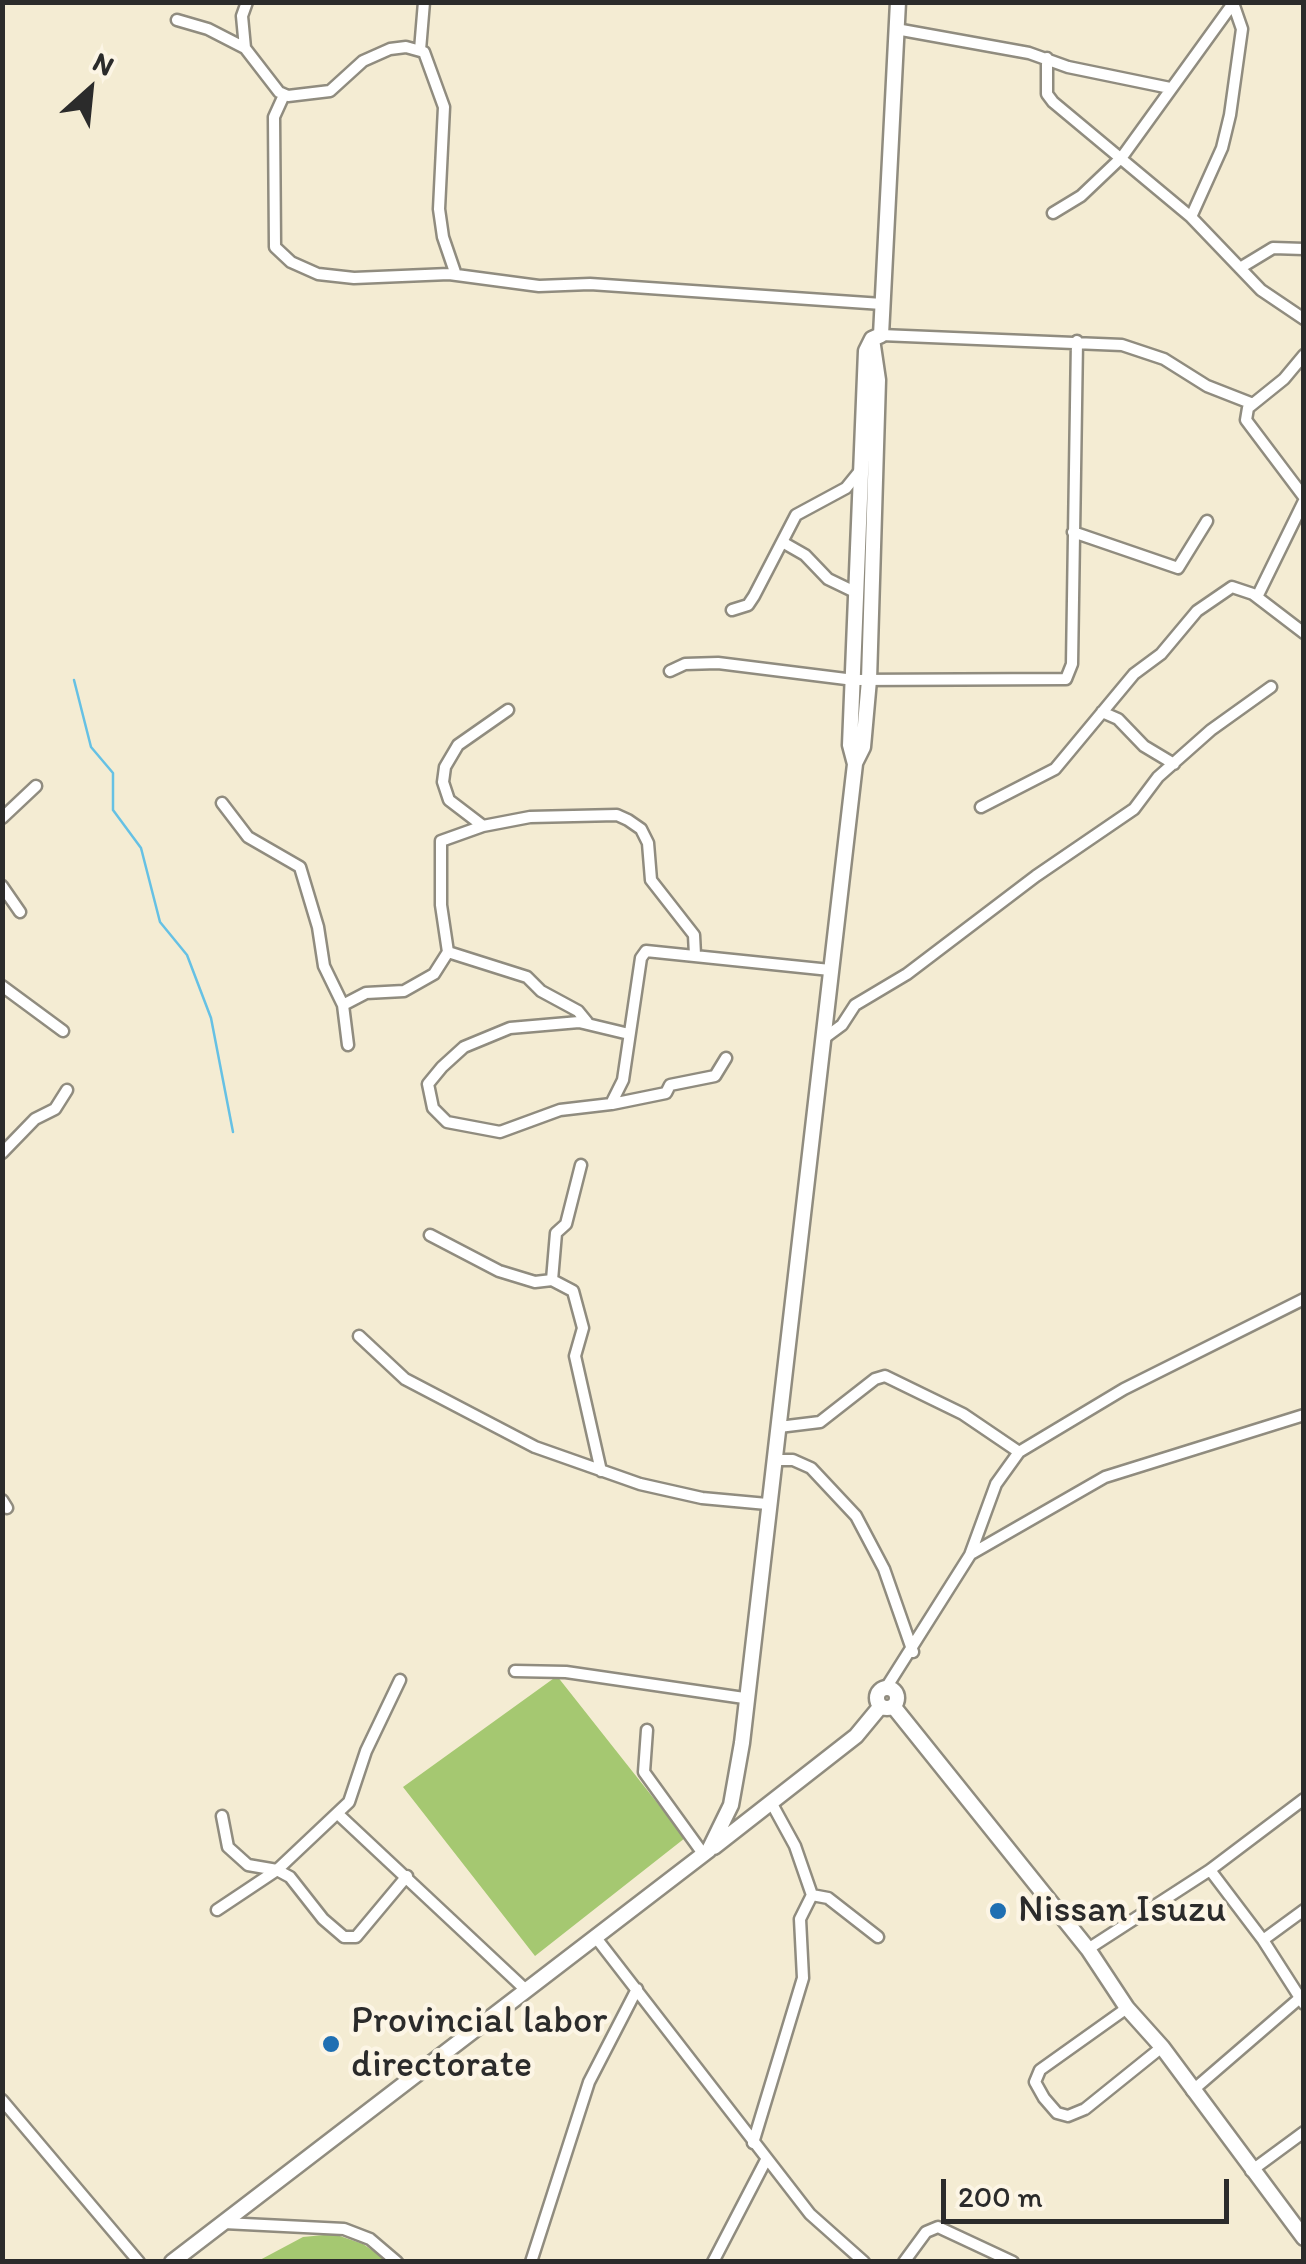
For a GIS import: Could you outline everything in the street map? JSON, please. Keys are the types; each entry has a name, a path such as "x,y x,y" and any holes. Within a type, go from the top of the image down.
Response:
{"street":[{"path":"244,48 242,16 248,2"},
{"path":"424,2 420,50 431,65 444,107 440,209 443,237 456,275"},
{"path":"707,1852 731,1805 742,1742 744,1698 780,1427 854,764 863,747 861,680 878,380 876,337 882,304 898,2"},
{"path":"1053,213 1081,196 1122,157 1233,3"},
{"path":"1191,217 1222,148 1230,115 1242,29 1233,3"},
{"path":"177,20 208,29 244,48 284,95"},
{"path":"896,30 1047,58 1170,88"},
{"path":"284,95 330,91 370,57 398,47 420,50"},
{"path":"1047,58 1049,98 1191,217 1261,290 1304,319"},
{"path":"284,95 274,117 274,242 279,253 299,267 333,277 456,275 539,286 590,284 882,304"},
{"path":"1240,268 1273,248 1304,248"},
{"path":"876,337 1077,341 1140,350 1184,368 1216,391 1253,404"},
{"path":"864,616 857,594 866,351 876,337"},
{"path":"670,671 684,664 718,663 861,680 1066,679 1072,664 1077,341"},
{"path":"1257,597 1304,499 1254,436 1246,420 1253,404 1284,379 1304,356"},
{"path":"732,610 748,604 796,515 846,488 862,465"},
{"path":"1072,532 1178,568 1207,522"},
{"path":"784,543 806,555 828,580 857,594"},
{"path":"981,808 1055,769 1102,712 1203,607 1232,588 1257,597 1304,633"},
{"path":"823,1038 842,1026 855,1005 907,974 1024,885 1134,810 1148,788 1211,730 1271,687"},
{"path":"483,826 450,800 443,782 445,766 458,744 508,710"},
{"path":"1102,712 1118,719 1144,746 1174,764"},
{"path":"2,818 36,786"},
{"path":"222,802 248,837 300,867 318,927 324,966 343,1004 348,1044"},
{"path":"586,1022 578,1011 541,991 527,976 448,952 443,942 440,846 448,837 530,818 617,815 628,820 641,829 648,843 652,880 694,936 695,955"},
{"path":"2,886 20,912"},
{"path":"611,1104 623,1080 646,951 830,970"},
{"path":"343,1004 366,993 404,991 434,974 448,952"},
{"path":"2,986 63,1032"},
{"path":"629,1034 586,1022 510,1028 464,1047 428,1084 433,1108 447,1122 500,1132 560,1110 666,1093 670,1085 715,1076 726,1058"},
{"path":"2,1153 35,1119 55,1109 67,1090"},
{"path":"552,1280 556,1233 566,1224 581,1165"},
{"path":"430,1235 513,1276 536,1282 552,1280 576,1296 583,1328 575,1356 601,1471"},
{"path":"172,2262 597,1939 856,1736 896,1694 886,1688 913,1652 970,1555 996,1484 1019,1452 1124,1388 1304,1299"},
{"path":"359,1336 386,1365 429,1394 535,1447 601,1471 702,1498 768,1504"},
{"path":"780,1427 820,1422 874,1379 885,1376 963,1414 1019,1452"},
{"path":"970,1555 1105,1478 1304,1414"},
{"path":"774,1460 793,1460 811,1468 856,1516 884,1569 913,1652"},
{"path":"515,1671 566,1672 744,1698"},
{"path":"217,1910 277,1870 349,1802 370,1740 400,1680"},
{"path":"887,1706 1088,1949 1127,2008 1162,2047 1304,2238"},
{"path":"647,1730 644,1772 707,1852"},
{"path":"1088,1949 1210,1870 1304,1799"},
{"path":"754,2143 803,1978 800,1919 812,1895 795,1846 772,1804"},
{"path":"338,1814 527,1991"},
{"path":"222,1816 228,1847 248,1864 290,1877 323,1919 344,1937 356,1937 408,1876"},
{"path":"1192,2091 1302,1999 1210,1870"},
{"path":"812,1895 828,1898 878,1937"},
{"path":"1263,1940 1304,1910"},
{"path":"597,1939 810,2214 864,2262"},
{"path":"531,2262 590,2082 637,1989"},
{"path":"1127,2008 1040,2070 1035,2082 1057,2113 1068,2116 1085,2109 1162,2047"},
{"path":"2,2100 140,2262"},
{"path":"1251,2171 1304,2132"},
{"path":"713,2262 766,2160"},
{"path":"223,2223 344,2229 370,2239 397,2262"},
{"path":"904,2262 926,2232 938,2227 1013,2262"}],"green space":[{"path":"557,1676 685,1838 535,1956 403,1787"},
{"path":"334,2234 363,2244 388,2261 258,2261 303,2237"}],"waterway":[{"path":"74,680 91,747 113,773 113,810 141,848 160,922 187,955 211,1018 233,1132"}],"place":[{"name":"Nissan Isuzu","path":"998,1911"},
{"name":"Provincial labor directorate","path":"331,2044"}]}
